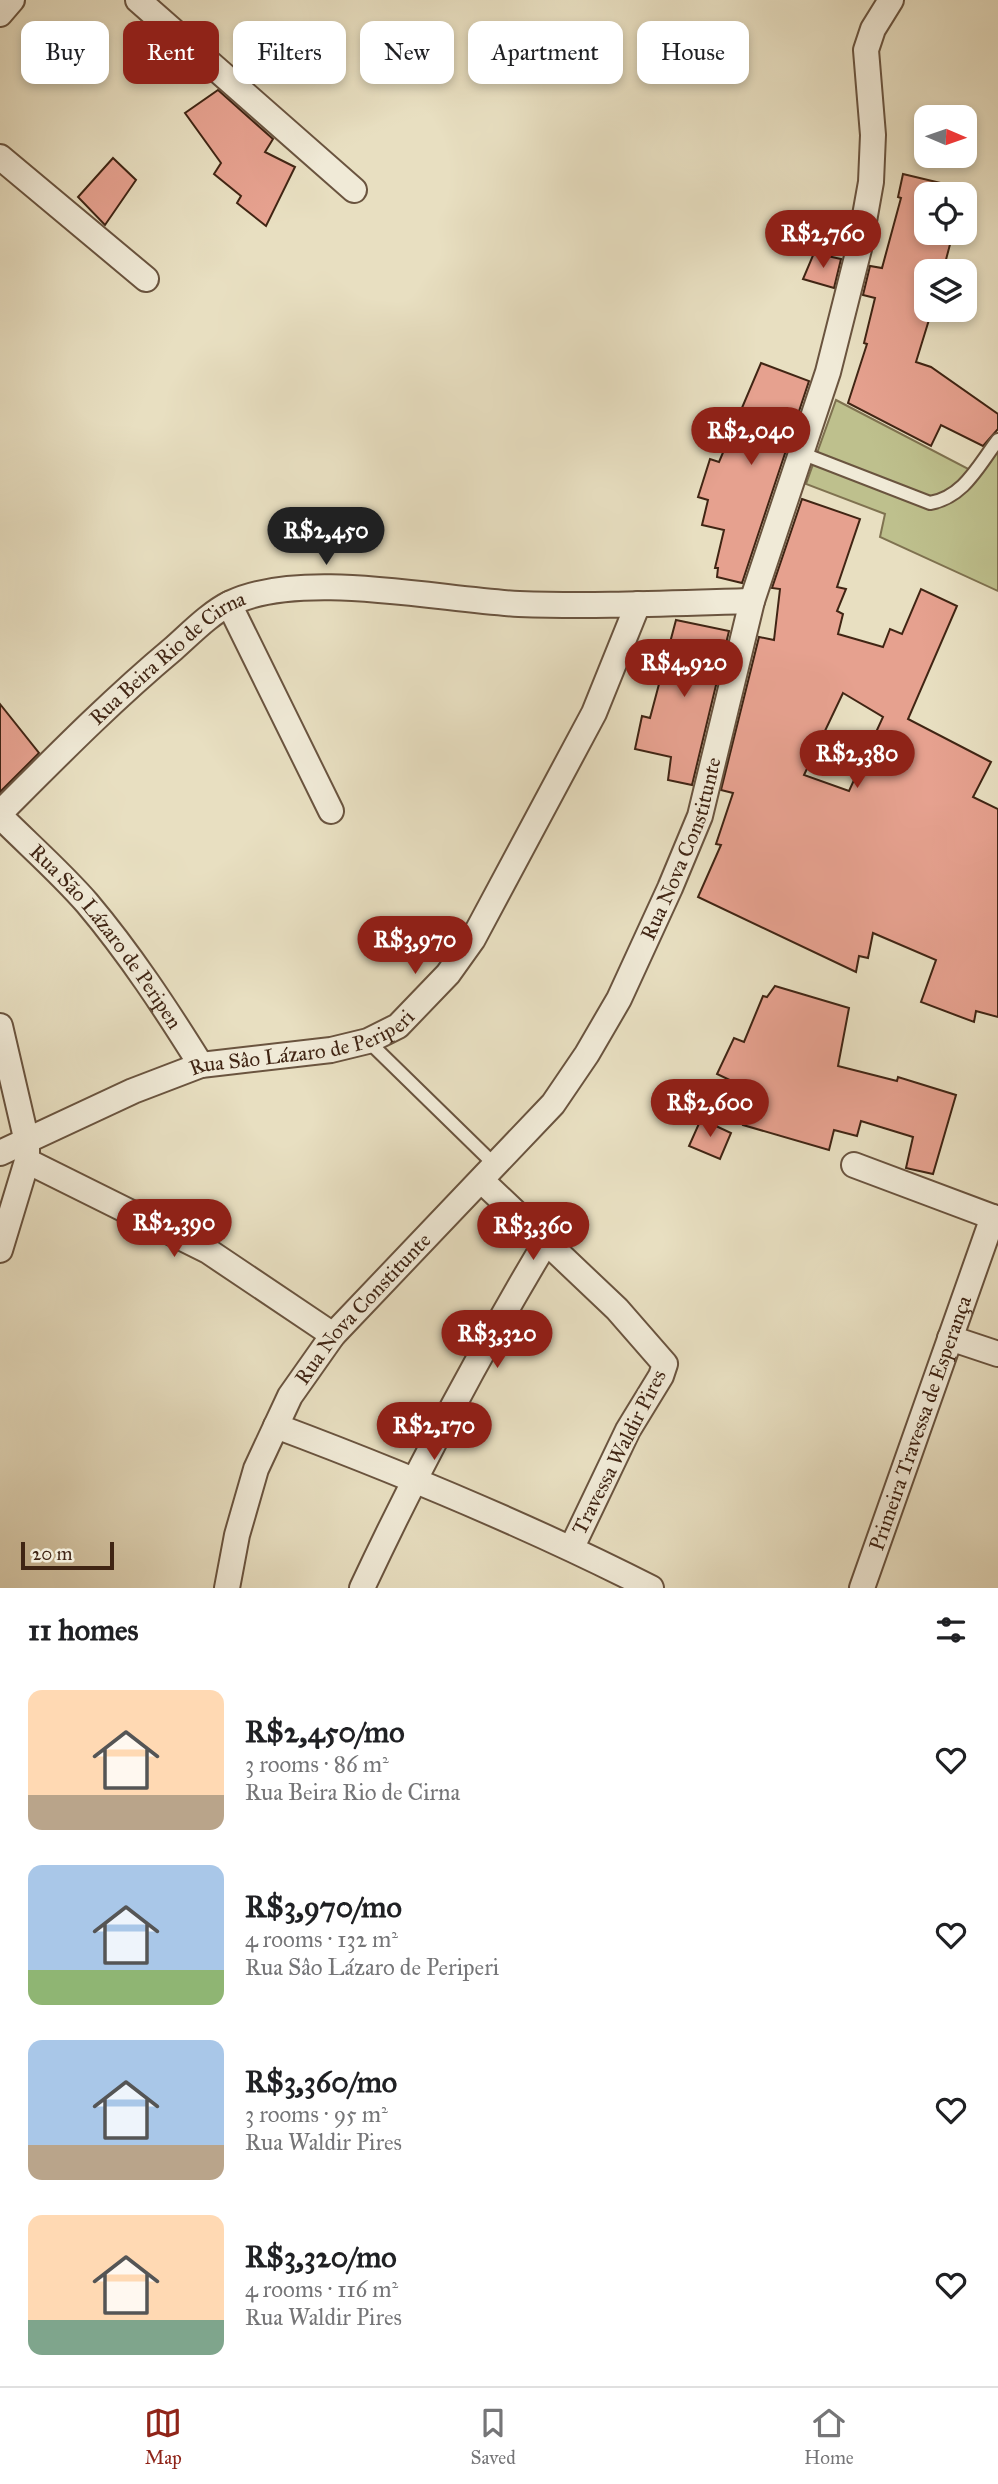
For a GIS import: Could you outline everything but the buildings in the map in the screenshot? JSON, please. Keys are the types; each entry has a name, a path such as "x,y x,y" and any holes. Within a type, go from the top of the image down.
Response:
{"street":[{"path":"0,14 12,0"},
{"path":"138,0 354,190"},
{"name":"Rua Nova Constitunte","path":"227,1588 237,1535 256,1469 290,1396 333,1335 553,1104 587,1054 619,999 700,816 752,601 828,372 859,249 871,182 873,135 866,51 873,29 891,0"},
{"path":"0,157 146,279"},
{"name":"Rua Beira Rio de Cirna","path":"0,814 122,692 229,604 258,593 299,589 384,590 504,603 577,606 752,601"},
{"path":"229,604 331,811"},
{"name":"Rua Sâo Lázaro de Periperi","path":"0,1153 27,1152 133,1091 201,1065 331,1050 368,1041 398,1026 448,974 473,939 594,713 638,604"},
{"name":"Rua São Lázaro de Peripen","path":"0,814 85,901 122,946 201,1065"},
{"path":"0,1026 27,1152 0,1250"},
{"path":"27,1152 208,1251 333,1335"},
{"path":"854,1165 995,1218"},
{"name":"Travessa Waldir Pires","path":"489,1174 546,1242 617,1309 665,1364 661,1376 628,1430 572,1547"},
{"name":"Primeira Travessa de Esperança","path":"862,1588 995,1218"},
{"path":"362,1588 413,1478 484,1345 546,1242"},
{"path":"950,1339 998,1354"},
{"path":"276,1426 413,1478 572,1547 651,1588"}],"lane":[{"path":"801,453 930,503 949,499 961,488 998,440"},
{"path":"368,1041 489,1174"}],"green space":[{"path":"836,400 972,471 998,435 998,591 880,537 885,514 806,484"}]}
